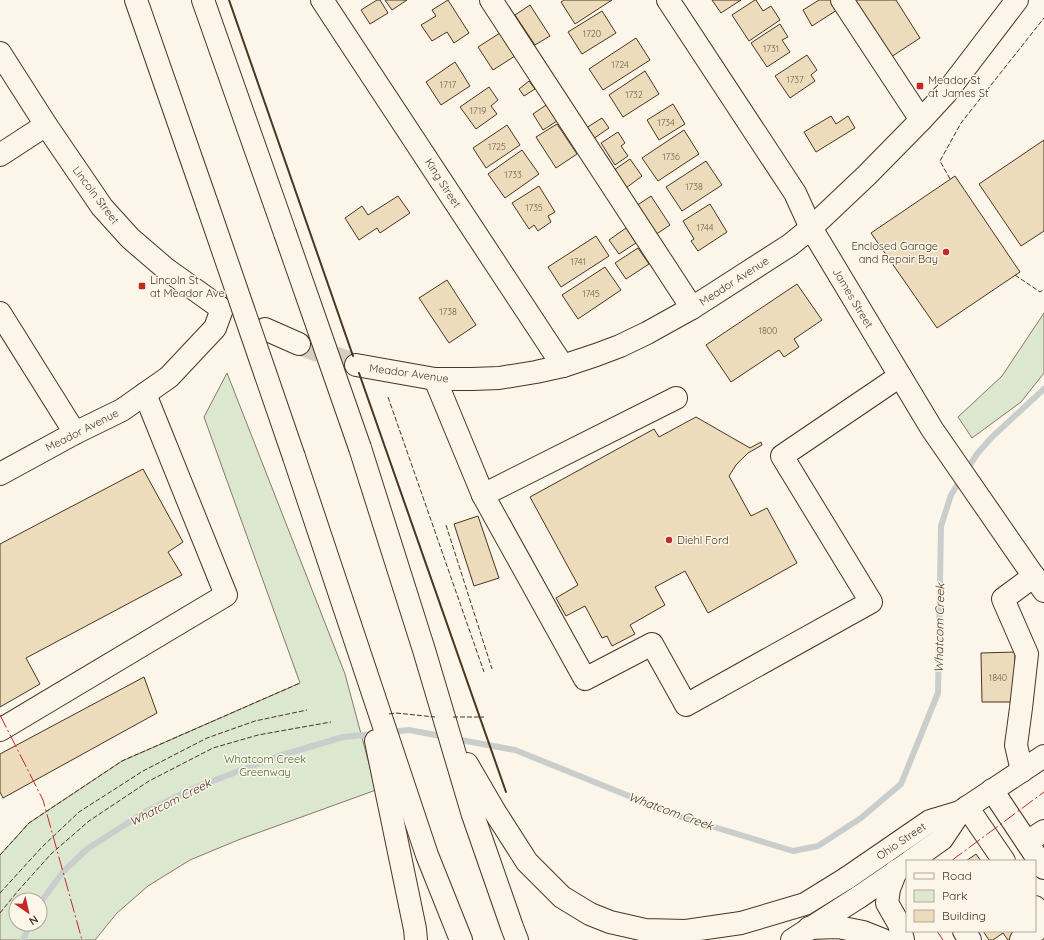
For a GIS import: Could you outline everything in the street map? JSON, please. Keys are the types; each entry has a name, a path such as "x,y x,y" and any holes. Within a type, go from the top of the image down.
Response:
{"main road":[{"path":"136,0 294,457 427,855 461,940"},
{"path":"203,0 360,448 424,650 473,815 512,927 518,940"},
{"name":"King Street","path":"322,0 563,366"},
{"path":"491,0 692,308"},
{"name":"James Street","path":"668,0 795,193 810,228 932,429 1039,584"},
{"path":"842,0 921,120"},
{"name":"Meador Avenue","path":"356,365 435,378 500,378 563,366 620,346 647,333 692,308 785,248 810,228 867,175 946,93 1015,1"},
{"name":"Lincoln Street","path":"0,53 46,125 102,207 130,238 166,269 222,309"},
{"path":"0,156 46,125"},
{"name":"Meador Avenue","path":"0,474 75,433 122,410 170,377 215,328 222,309"},
{"path":"0,313 75,433"},
{"path":"266,330 299,344"},
{"path":"435,378 483,495 585,679 652,644 686,705 871,602 782,456 900,376"},
{"path":"0,730 226,595 145,394"},
{"path":"483,495 676,398"},
{"path":"1022,771 1016,745 1027,654 1003,599 1039,584"},
{"path":"358,648 416,940"},
{"name":"Ohio Street","path":"448,730 495,812 527,862 562,896 590,914 610,922 645,930 686,931 741,923 805,904 847,878 930,821 963,810 1044,756"},
{"path":"992,790 1036,837 1044,868"},
{"path":"963,810 1003,860"},
{"name":"Ohio Street","path":"913,860 942,840 963,810"},
{"name":"Ohio Street","path":"800,934 906,865"},
{"path":"903,940 899,924 887,903 889,889 906,867"},
{"path":"1036,908 1044,920"},
{"path":"800,934 838,927 862,932 883,940"},
{"path":"1021,940 1033,932"}],"green space":[{"path":"1044,313 1044,373 1021,402 972,438 958,417 1002,376"},
{"name":"Whatcom Creek Greenway","path":"227,373 345,674 376,790 238,840 190,860 148,886 117,913 95,940 0,940 0,855 29,823 122,761 300,683 204,417"}],"building":[{"path":"377,0 380,0 388,13 370,24 361,10"},
{"path":"385,0 407,0 392,10"},
{"path":"448,0 469,33 454,43 447,32 432,41 421,25 436,16 432,10"},
{"path":"564,0 612,0 575,24 561,2"},
{"path":"712,0 741,0 721,13"},
{"path":"755,0 763,11 771,6 780,20 749,41 732,15"},
{"path":"819,0 831,0 837,10 812,26 803,10"},
{"path":"855,0 896,0 920,38 891,57"},
{"path":"530,5 550,36 535,45 515,15"},
{"path":"602,11 616,33 582,54 568,32"},
{"path":"780,24 788,37 782,40 790,52 767,67 751,43"},
{"path":"500,33 515,56 493,70 478,47"},
{"path":"636,38 650,60 603,90 589,69"},
{"path":"807,55 817,70 811,75 815,81 790,98 775,76"},
{"path":"455,62 470,86 441,105 426,82"},
{"path":"645,71 659,94 623,117 609,95"},
{"path":"529,81 535,89 524,96 519,89"},
{"path":"489,87 498,100 491,106 497,114 476,129 460,107"},
{"path":"549,103 560,119 543,130 533,114"},
{"path":"673,104 685,124 659,140 647,120"},
{"path":"831,116 836,124 848,116 855,128 816,152 804,132"},
{"path":"602,118 609,128 593,139 586,128"},
{"path":"557,124 577,154 556,168 536,137"},
{"path":"507,125 520,145 486,168 473,148"},
{"path":"684,130 699,154 658,181 642,158"},
{"path":"618,132 625,143 621,146 628,156 615,165 601,143"},
{"path":"1044,140 1044,231 1021,246 979,184"},
{"path":"522,150 539,174 505,198 488,174"},
{"path":"630,159 642,176 626,188 614,170"},
{"path":"706,161 722,185 682,211 666,187"},
{"name":"Enclosed Garage and Repair Bay","path":"955,176 1020,272 937,328 871,233"},
{"path":"539,186 555,212 548,216 551,222 538,231 534,225 529,229 512,203"},
{"path":"398,196 410,213 380,233 377,228 359,240 345,218 362,206 368,215"},
{"path":"651,196 670,225 655,235 636,206"},
{"path":"710,204 727,232 698,251 691,241 694,239 683,221"},
{"path":"626,228 636,243 619,254 609,240"},
{"path":"596,236 609,256 561,287 548,267"},
{"path":"638,248 649,264 626,279 615,263"},
{"path":"605,267 621,290 578,319 562,295"},
{"path":"447,280 476,325 449,343 419,298"},
{"path":"797,284 822,320 794,339 799,347 784,357 779,350 731,382 706,345"},
{"name":"Diehl Ford","path":"696,417 750,448 761,442 762,445 748,453 736,465 729,476 751,516 767,508 797,563 708,613 685,571 655,587 665,605 630,625 635,634 612,646 607,636 602,638 585,606 566,616 556,598 578,585 530,497 654,429 659,437"},
{"path":"143,469 183,542 168,552 182,575 26,658 40,684 0,707 0,544"},
{"path":"478,516 499,578 474,586 454,524"},
{"path":"1015,652 1015,702 982,702 981,653"},
{"path":"144,677 157,713 3,798 0,792 0,754"},
{"path":"976,854 980,860 967,860"},
{"path":"984,932 1026,932 1014,940 1008,940 1003,933 993,940 989,940"}],"waterway":[{"name":"Whatcom Creek","path":"966,471 977,454 991,438 1044,389"},
{"name":"Whatcom Creek","path":"455,739 515,750 681,817 793,851 818,846 861,818 901,784 938,693 941,526 951,495 961,479"},
{"name":"Whatcom Creek","path":"390,732 409,730 446,737"},
{"name":"Whatcom Creek","path":"48,892 63,872 87,849 145,812 194,788 279,756 343,737 375,734"},
{"name":"Whatcom Creek","path":"23,940 26,932"}],"tunnel":[{"path":"299,344 356,365"}],"fence":[{"path":"950,179 940,161 961,123 1044,18"},
{"path":"1015,275 1040,292 1044,289"},
{"path":"388,397 484,672"},
{"path":"446,525 492,669"},
{"path":"0,855 29,823 122,761 300,683"},
{"path":"0,893 42,847 79,812 143,771 207,738 255,721 307,710"},
{"path":"389,714 396,713 435,717"},
{"path":"453,717 484,717"},
{"path":"0,913 51,854 89,821 149,781 213,748 258,735 331,722"}],"wall":[{"path":"229,0 353,356"},
{"path":"359,373 506,792"}],"power":[{"path":"0,715 43,800 82,940"},
{"path":"952,860 1044,792"},
{"path":"938,932 943,940"}],"place":[{"name":"Meador St at James St","path":"920,86"},
{"name":"Enclosed Garage and Repair Bay","path":"946,252"},
{"name":"Lincoln St at Meador Ave","path":"142,286"},
{"name":"Diehl Ford","path":"669,540"}]}
